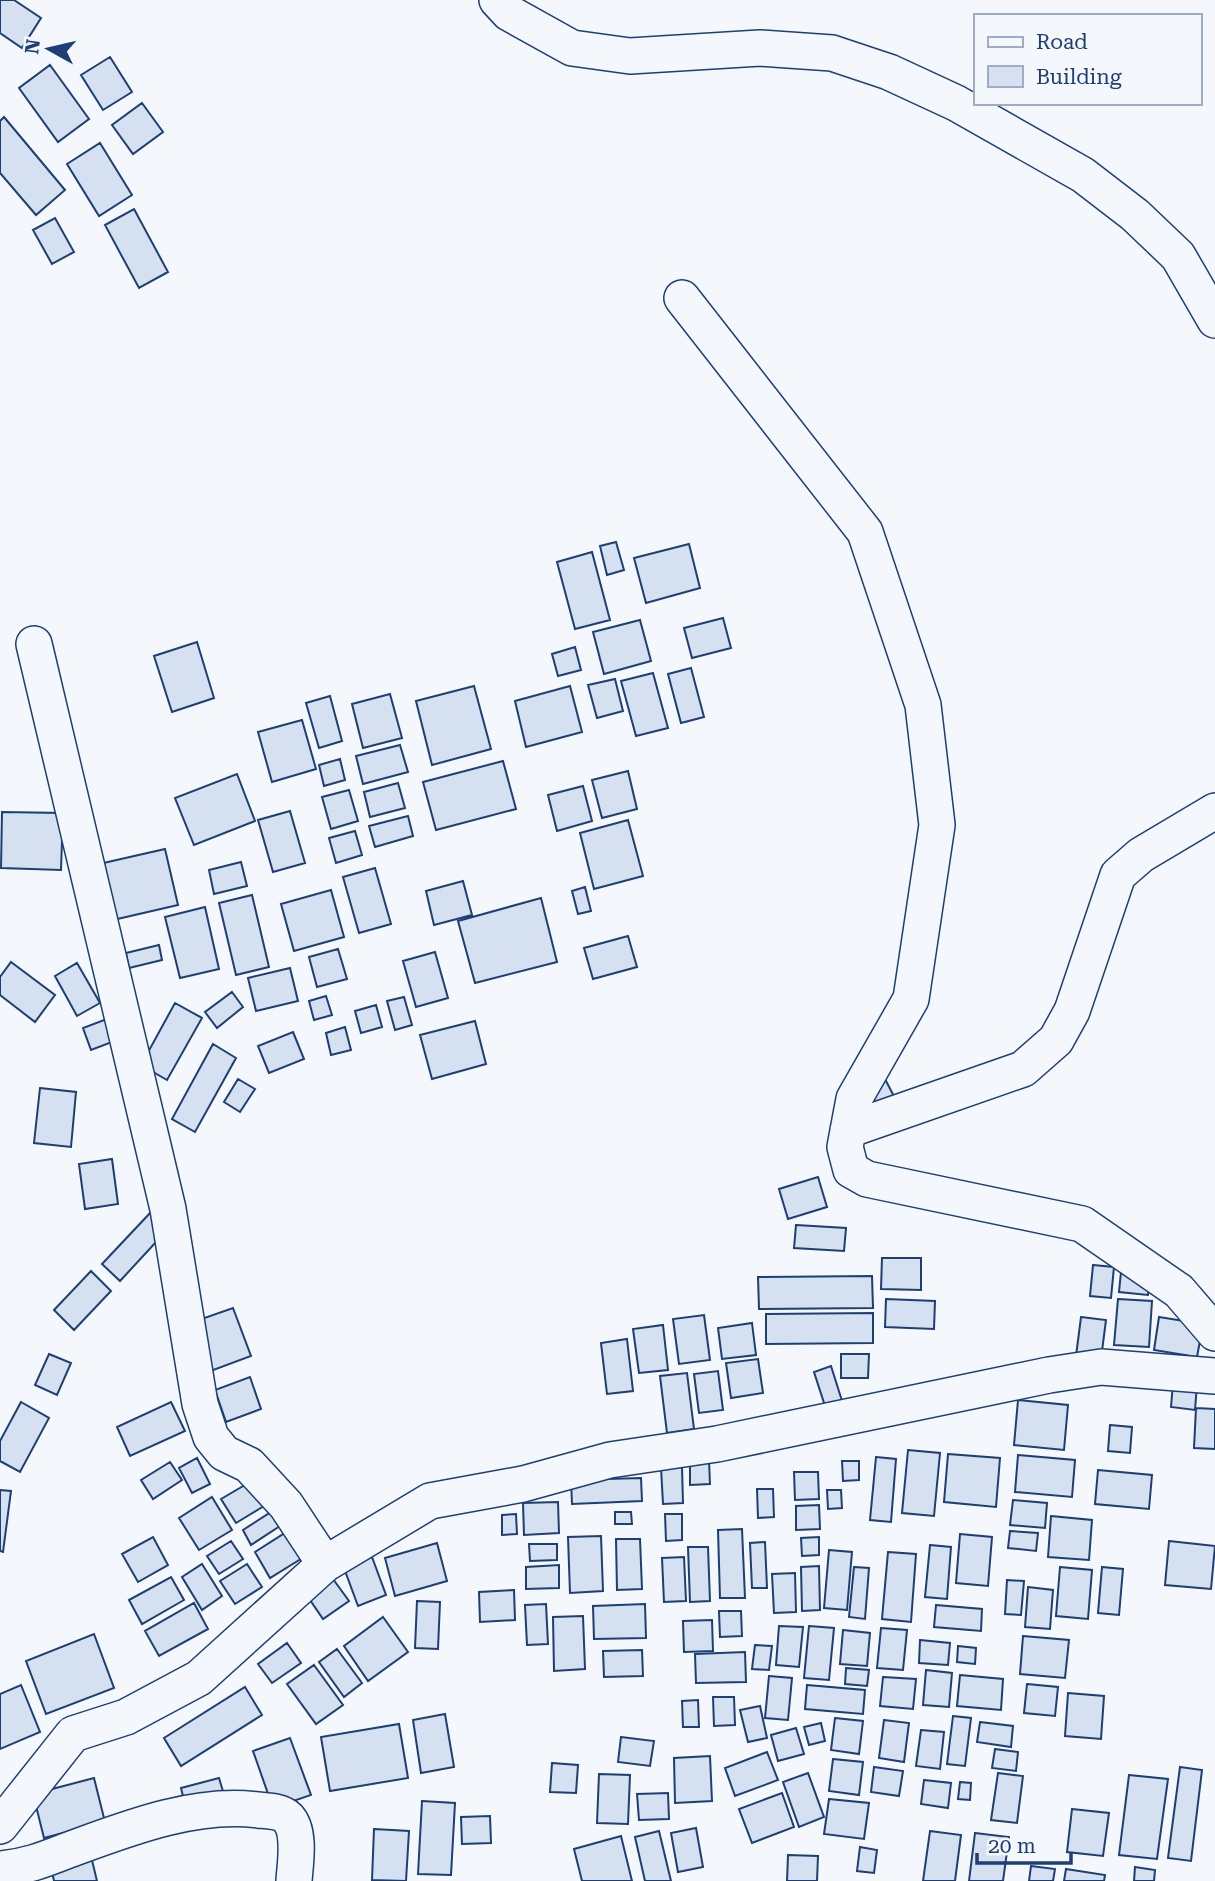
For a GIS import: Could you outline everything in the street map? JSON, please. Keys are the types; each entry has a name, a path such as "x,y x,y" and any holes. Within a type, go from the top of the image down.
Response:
{"street":[{"path":"497,0 509,13 572,48 630,57 760,48 832,54 889,72 956,103 1094,183 1135,215 1178,256 1215,320"},
{"path":"682,298 865,532 923,705 937,825 911,999 854,1099 845,1147 851,1170 867,1179 1083,1224 1179,1292 1215,1333"},
{"path":"34,644 168,1209 200,1404 211,1437 224,1453 249,1465 286,1504 325,1564"},
{"path":"848,1130 1023,1069 1056,1040 1072,1011 1118,875 1141,855 1215,811"},
{"path":"0,1826 73,1734 126,1717 199,1678 325,1564 430,1501 523,1483 610,1460 718,1444 1049,1375 1101,1367 1215,1376"},
{"path":"0,1868 43,1862 65,1852 186,1813 245,1809 279,1813 288,1818 294,1828 294,1881"}],"building":[{"path":"0,0 14,0 41,18 22,48 0,33"},
{"path":"110,57 132,92 103,110 81,75"},
{"path":"50,65 89,119 58,142 19,88"},
{"path":"142,103 163,132 133,154 112,125"},
{"path":"4,117 65,190 36,215 0,173 0,121"},
{"path":"100,143 132,195 99,216 67,164"},
{"path":"134,209 168,272 139,288 105,225"},
{"path":"55,218 74,252 52,264 33,230"},
{"path":"616,542 624,570 607,575 600,546"},
{"path":"689,544 700,588 646,603 634,558"},
{"path":"592,552 610,620 575,629 557,562"},
{"path":"723,618 731,648 692,658 684,628"},
{"path":"640,620 651,661 604,674 593,632"},
{"path":"197,642 214,698 172,712 154,656"},
{"path":"575,647 581,670 558,676 552,654"},
{"path":"691,668 704,717 681,723 668,674"},
{"path":"653,673 668,728 636,736 621,681"},
{"path":"615,679 623,711 597,718 588,685"},
{"path":"474,686 491,749 432,765 416,701"},
{"path":"570,686 582,732 526,747 515,701"},
{"path":"390,694 402,738 363,748 352,704"},
{"path":"330,696 342,741 319,748 306,703"},
{"path":"302,720 316,769 272,782 258,732"},
{"path":"400,745 408,772 363,784 356,756"},
{"path":"340,759 345,780 324,786 319,765"},
{"path":"503,761 516,809 436,830 423,782"},
{"path":"628,771 637,809 602,818 592,780"},
{"path":"237,774 255,821 194,845 175,798"},
{"path":"398,783 405,808 370,817 364,792"},
{"path":"583,786 592,821 557,831 548,795"},
{"path":"349,790 358,821 331,829 322,797"},
{"path":"290,811 305,863 273,872 258,820"},
{"path":"2,812 63,813 61,870 1,868"},
{"path":"408,816 413,836 375,847 369,826"},
{"path":"628,820 643,876 594,889 580,833"},
{"path":"355,831 362,855 336,863 329,838"},
{"path":"165,849 178,905 113,920 99,864"},
{"path":"241,862 247,886 214,894 209,870"},
{"path":"375,868 391,924 359,933 343,877"},
{"path":"463,881 472,915 434,925 426,891"},
{"path":"585,887 591,911 578,914 572,891"},
{"path":"331,890 344,937 294,951 281,904"},
{"path":"252,895 269,967 236,975 219,903"},
{"path":"541,898 557,962 475,983 458,921"},
{"path":"205,907 219,969 180,978 165,917"},
{"path":"628,936 637,967 593,979 584,948"},
{"path":"159,945 162,960 129,968 126,953"},
{"path":"338,949 347,979 317,987 309,957"},
{"path":"435,952 448,998 416,1007 403,961"},
{"path":"11,962 55,995 35,1022 0,995 0,977"},
{"path":"77,963 100,1003 77,1016 55,976"},
{"path":"290,968 298,1001 256,1011 248,978"},
{"path":"232,992 243,1007 217,1028 205,1012"},
{"path":"326,996 332,1015 314,1020 309,1001"},
{"path":"404,997 412,1025 395,1030 387,1001"},
{"path":"175,1003 202,1018 167,1080 141,1065"},
{"path":"376,1005 382,1027 361,1033 355,1011"},
{"path":"112,1017 120,1039 91,1050 83,1028"},
{"path":"475,1021 486,1064 432,1079 420,1035"},
{"path":"345,1027 351,1050 331,1055 326,1033"},
{"path":"293,1032 304,1059 269,1073 258,1046"},
{"path":"213,1044 236,1058 195,1132 172,1119"},
{"path":"238,1079 255,1089 240,1112 224,1102"},
{"path":"885,1079 898,1104 876,1114 864,1089"},
{"path":"40,1088 76,1092 71,1147 34,1143"},
{"path":"112,1159 118,1204 85,1209 79,1164"},
{"path":"818,1177 827,1207 788,1219 779,1189"},
{"path":"151,1212 169,1228 120,1281 102,1264"},
{"path":"796,1225 846,1228 844,1251 794,1248"},
{"path":"882,1258 921,1258 921,1290 881,1289"},
{"path":"1093,1265 1114,1267 1111,1298 1090,1296"},
{"path":"91,1271 111,1291 74,1330 54,1310"},
{"path":"1121,1272 1150,1275 1148,1295 1119,1292"},
{"path":"872,1276 873,1308 759,1309 758,1277"},
{"path":"886,1299 935,1301 934,1329 885,1327"},
{"path":"1118,1299 1152,1301 1149,1347 1114,1345"},
{"path":"233,1308 251,1356 208,1372 190,1323"},
{"path":"873,1313 873,1343 766,1344 766,1314"},
{"path":"704,1315 710,1360 679,1364 673,1319"},
{"path":"1081,1317 1106,1320 1101,1359 1076,1356"},
{"path":"1159,1317 1203,1324 1197,1357 1154,1350"},
{"path":"752,1323 756,1355 722,1359 718,1328"},
{"path":"663,1325 668,1370 639,1373 633,1329"},
{"path":"627,1339 633,1391 607,1394 601,1343"},
{"path":"49,1354 71,1363 57,1395 35,1385"},
{"path":"841,1354 869,1354 868,1378 841,1378"},
{"path":"758,1359 763,1393 731,1398 726,1363"},
{"path":"831,1366 843,1404 826,1409 814,1372"},
{"path":"718,1371 723,1410 699,1413 694,1374"},
{"path":"687,1373 694,1429 667,1433 660,1376"},
{"path":"250,1377 261,1409 226,1422 215,1390"},
{"path":"1173,1383 1197,1385 1195,1410 1171,1407"},
{"path":"1018,1400 1068,1405 1064,1450 1014,1445"},
{"path":"21,1402 49,1418 20,1472 0,1461 0,1441"},
{"path":"171,1402 185,1431 130,1456 117,1427"},
{"path":"1196,1408 1215,1409 1215,1449 1194,1448"},
{"path":"1110,1425 1132,1427 1130,1453 1108,1451"},
{"path":"908,1450 940,1453 934,1516 902,1513"},
{"path":"948,1454 1000,1458 996,1507 944,1502"},
{"path":"1018,1455 1075,1460 1072,1497 1015,1492"},
{"path":"876,1457 896,1459 891,1522 870,1520"},
{"path":"197,1458 210,1484 192,1493 179,1468"},
{"path":"690,1460 709,1460 710,1484 690,1485"},
{"path":"842,1461 859,1461 859,1480 843,1481"},
{"path":"170,1462 182,1480 153,1499 141,1480"},
{"path":"682,1467 683,1503 663,1504 661,1468"},
{"path":"1098,1470 1152,1475 1149,1509 1095,1504"},
{"path":"794,1472 818,1472 819,1499 795,1500"},
{"path":"641,1478 642,1501 572,1504 571,1480"},
{"path":"250,1482 264,1506 236,1523 221,1499"},
{"path":"757,1489 773,1489 774,1517 758,1518"},
{"path":"0,1490 11,1491 3,1552 0,1551"},
{"path":"827,1490 841,1490 842,1508 828,1509"},
{"path":"212,1497 232,1530 199,1550 179,1518"},
{"path":"1013,1500 1047,1503 1045,1528 1010,1525"},
{"path":"558,1502 559,1533 524,1535 523,1503"},
{"path":"819,1505 820,1529 796,1530 796,1506"},
{"path":"271,1512 280,1526 251,1545 243,1530"},
{"path":"615,1512 631,1512 632,1524 615,1524"},
{"path":"516,1514 517,1534 502,1535 502,1515"},
{"path":"665,1514 682,1514 682,1540 666,1541"},
{"path":"1051,1516 1092,1520 1089,1560 1048,1557"},
{"path":"742,1529 745,1598 720,1598 718,1530"},
{"path":"288,1531 304,1557 270,1578 255,1552"},
{"path":"1010,1531 1038,1533 1036,1551 1008,1548"},
{"path":"960,1534 992,1537 988,1586 956,1583"},
{"path":"601,1536 603,1591 570,1593 568,1537"},
{"path":"153,1537 168,1565 138,1582 122,1554"},
{"path":"819,1537 819,1555 802,1556 801,1538"},
{"path":"616,1539 640,1539 642,1589 617,1590"},
{"path":"231,1541 243,1559 219,1574 207,1556"},
{"path":"1169,1541 1215,1546 1211,1589 1165,1585"},
{"path":"765,1542 767,1588 752,1588 750,1543"},
{"path":"437,1543 447,1581 395,1596 385,1558"},
{"path":"529,1544 557,1544 557,1560 530,1561"},
{"path":"930,1545 951,1547 947,1599 925,1597"},
{"path":"688,1547 708,1547 710,1601 690,1602"},
{"path":"829,1550 852,1552 847,1610 824,1608"},
{"path":"888,1552 916,1554 911,1622 882,1619"},
{"path":"372,1557 386,1595 358,1606 344,1568"},
{"path":"684,1557 686,1601 664,1602 662,1558"},
{"path":"202,1564 222,1596 202,1610 182,1577"},
{"path":"247,1564 262,1587 235,1604 220,1581"},
{"path":"559,1565 559,1588 526,1589 526,1567"},
{"path":"819,1566 820,1610 802,1611 801,1567"},
{"path":"854,1567 869,1568 865,1619 849,1617"},
{"path":"1060,1567 1092,1570 1088,1619 1056,1616"},
{"path":"1102,1567 1123,1569 1119,1615 1098,1613"},
{"path":"795,1573 796,1612 774,1613 772,1574"},
{"path":"171,1577 184,1600 142,1624 129,1600"},
{"path":"333,1579 349,1601 323,1619 308,1597"},
{"path":"1007,1580 1024,1581 1021,1615 1005,1614"},
{"path":"1028,1587 1053,1590 1050,1629 1025,1627"},
{"path":"514,1590 515,1620 480,1622 479,1592"},
{"path":"417,1601 440,1602 438,1649 415,1648"},
{"path":"194,1603 208,1629 159,1656 145,1631"},
{"path":"546,1604 548,1644 527,1645 525,1605"},
{"path":"645,1604 646,1638 594,1639 593,1606"},
{"path":"936,1605 982,1609 981,1631 934,1627"},
{"path":"719,1611 741,1611 742,1636 720,1637"},
{"path":"583,1616 585,1669 554,1671 553,1617"},
{"path":"383,1617 408,1652 368,1681 344,1646"},
{"path":"712,1620 713,1651 684,1652 683,1621"},
{"path":"779,1626 803,1627 799,1667 776,1665"},
{"path":"809,1626 834,1628 829,1680 804,1678"},
{"path":"881,1628 907,1630 903,1670 877,1668"},
{"path":"843,1630 870,1633 867,1666 840,1664"},
{"path":"94,1634 114,1688 46,1714 26,1661"},
{"path":"1023,1636 1069,1640 1065,1678 1020,1674"},
{"path":"920,1640 950,1643 948,1665 919,1663"},
{"path":"287,1643 301,1663 272,1683 258,1664"},
{"path":"755,1645 772,1646 769,1670 752,1669"},
{"path":"958,1646 976,1648 975,1664 957,1662"},
{"path":"337,1649 362,1683 344,1697 319,1662"},
{"path":"642,1650 643,1676 604,1677 603,1651"},
{"path":"745,1652 746,1682 696,1683 695,1654"},
{"path":"314,1665 343,1705 316,1724 287,1684"},
{"path":"846,1668 869,1670 867,1686 845,1684"},
{"path":"926,1670 952,1673 949,1707 923,1705"},
{"path":"960,1675 1003,1679 1001,1710 957,1706"},
{"path":"769,1676 792,1678 788,1720 765,1718"},
{"path":"883,1677 916,1679 913,1709 880,1706"},
{"path":"1027,1684 1058,1687 1055,1716 1024,1713"},
{"path":"21,1685 40,1732 0,1749 0,1694"},
{"path":"807,1685 865,1690 863,1714 805,1709"},
{"path":"245,1687 262,1715 181,1766 164,1738"},
{"path":"1068,1693 1104,1696 1101,1739 1065,1736"},
{"path":"713,1697 734,1697 735,1725 714,1726"},
{"path":"698,1700 699,1727 683,1727 682,1701"},
{"path":"760,1706 767,1738 748,1742 740,1710"},
{"path":"445,1714 454,1767 421,1773 413,1720"},
{"path":"953,1716 971,1718 965,1766 947,1764"},
{"path":"835,1718 863,1721 859,1754 831,1750"},
{"path":"884,1720 909,1723 904,1762 879,1758"},
{"path":"980,1722 1013,1726 1011,1747 977,1742"},
{"path":"821,1723 825,1741 809,1745 804,1727"},
{"path":"399,1724 408,1778 330,1791 321,1737"},
{"path":"796,1728 804,1754 778,1761 771,1735"},
{"path":"921,1730 944,1732 940,1769 916,1766"},
{"path":"621,1737 654,1741 650,1766 618,1762"},
{"path":"290,1738 311,1795 273,1808 253,1751"},
{"path":"995,1749 1018,1752 1016,1771 992,1768"},
{"path":"767,1752 778,1780 735,1796 725,1768"},
{"path":"710,1756 712,1801 675,1803 674,1758"},
{"path":"833,1759 863,1762 859,1795 829,1791"},
{"path":"552,1763 578,1765 576,1793 550,1792"},
{"path":"874,1767 903,1771 899,1796 871,1792"},
{"path":"1180,1767 1202,1770 1191,1861 1168,1858"},
{"path":"808,1773 824,1817 799,1827 783,1782"},
{"path":"998,1773 1023,1776 1017,1823 991,1820"},
{"path":"599,1774 630,1775 628,1824 597,1823"},
{"path":"1129,1775 1168,1779 1157,1859 1119,1855"},
{"path":"94,1778 105,1822 44,1838 33,1794"},
{"path":"219,1778 225,1798 186,1809 181,1788"},
{"path":"924,1780 951,1783 948,1808 921,1804"},
{"path":"960,1782 971,1783 970,1800 958,1799"},
{"path":"668,1793 669,1819 639,1820 637,1794"},
{"path":"782,1793 794,1827 752,1843 739,1809"},
{"path":"829,1799 869,1803 864,1839 824,1834"},
{"path":"422,1801 455,1803 451,1875 418,1874"},
{"path":"1072,1809 1109,1813 1103,1856 1067,1852"},
{"path":"490,1816 491,1843 462,1844 461,1817"},
{"path":"696,1828 703,1867 678,1872 671,1833"},
{"path":"374,1829 409,1831 406,1881 372,1880"},
{"path":"659,1831 671,1881 645,1881 635,1837"},
{"path":"930,1831 961,1835 955,1881 923,1881"},
{"path":"975,1833 1009,1837 1003,1881 969,1881"},
{"path":"621,1836 632,1881 582,1881 574,1849"},
{"path":"860,1847 877,1850 874,1873 857,1871"},
{"path":"788,1855 818,1856 817,1881 787,1881"},
{"path":"91,1856 97,1881 54,1881 51,1866"},
{"path":"1031,1866 1055,1869 1053,1881 1029,1881"},
{"path":"1135,1867 1155,1870 1154,1881 1134,1881"},
{"path":"1066,1869 1105,1875 1104,1881 1064,1881"}]}
